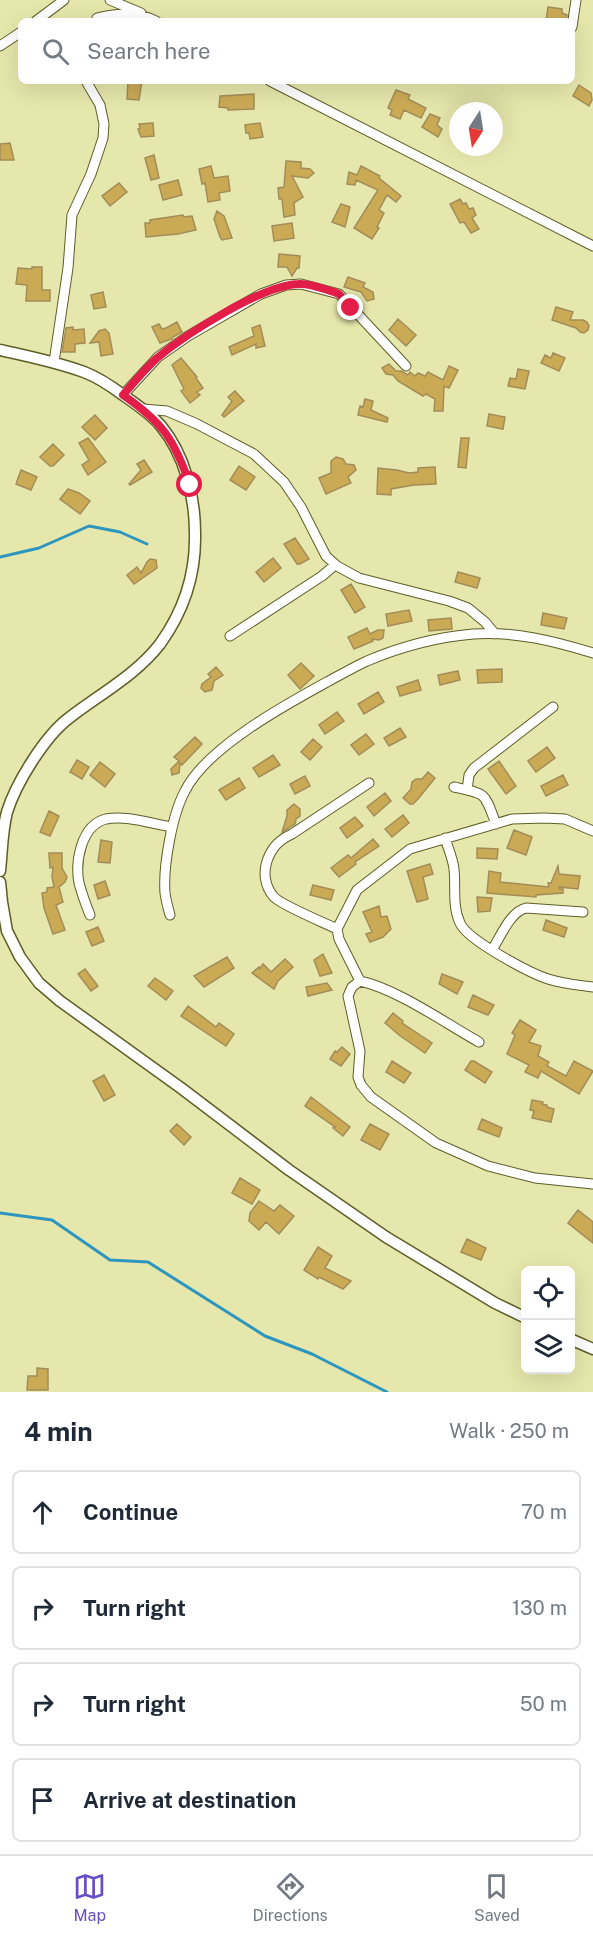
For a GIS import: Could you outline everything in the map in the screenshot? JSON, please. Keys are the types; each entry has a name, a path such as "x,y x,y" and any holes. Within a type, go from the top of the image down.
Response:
{"street":[{"path":"43,18 64,0"},
{"path":"110,0 151,18"},
{"path":"573,18 576,0"},
{"path":"97,18 107,15 131,14 149,18"},
{"path":"0,46 18,34"},
{"path":"54,363 68,268 72,216 104,138 100,105 88,84"},
{"path":"276,84 593,246"},
{"path":"123,395 158,357 188,336 261,294 286,285 301,284 339,294 406,366"},
{"path":"0,350 85,373 143,409 162,427 179,455 190,485 195,519 195,551 190,584 177,616 160,644 139,667 66,720 37,752 7,812 1,844 0,871"},
{"path":"143,409 167,411 254,454 284,482 301,507 326,556 335,565 359,578 468,608 495,634"},
{"path":"230,636 322,576 335,565"},
{"path":"170,915 165,892 172,827 184,791 201,767 245,731 302,696 367,661 425,642 472,634 517,635 547,640 593,653"},
{"path":"466,790 469,775 474,768 553,707"},
{"path":"337,929 275,899 268,889 265,877 266,864 272,849 281,840 369,783"},
{"path":"454,788 480,793 487,800 496,824"},
{"path":"90,915 79,882 79,864 83,840 92,828 104,820 120,818 172,827"},
{"path":"360,981 339,939 337,929 357,890 410,849 512,819 565,819 593,831"},
{"path":"445,838 454,867 456,912 461,926 468,934 511,961 546,978 593,987"},
{"path":"0,882 7,930 20,957 39,983 60,1001 181,1088 289,1170 386,1237 495,1303 521,1316"},
{"path":"492,950 520,909 583,912"},
{"path":"479,1042 375,984 360,981 352,987 348,996 360,1051 358,1077 361,1085 371,1097 436,1143 488,1166 535,1179 593,1184"},
{"path":"575,1341 593,1349"}],"building":[{"path":"548,7 562,9 562,13 567,15 566,18 546,18"},
{"path":"128,84 142,84 139,100 127,99"},
{"path":"579,85 591,93 592,100 589,106 573,96"},
{"path":"396,90 410,95 408,99 426,108 421,118 404,110 400,119 390,115 392,110 388,108"},
{"path":"254,94 254,109 228,110 228,108 219,107 220,96"},
{"path":"430,114 440,118 437,125 442,129 438,137 422,127"},
{"path":"153,123 154,136 141,137 139,124"},
{"path":"260,123 263,137 250,139 245,125"},
{"path":"10,143 14,160 0,160 0,144"},
{"path":"154,155 159,178 151,180 145,158"},
{"path":"286,161 301,162 301,168 310,169 314,173 308,178 292,176 303,197 294,203 295,215 284,217 278,188 284,187"},
{"path":"211,166 214,178 228,176 230,191 219,193 220,200 208,202 205,183 202,184 199,169"},
{"path":"361,166 380,176 379,178 401,196 396,202 387,195 379,210 384,213 377,227 379,228 372,239 354,228 378,190 356,180 355,185 347,184 349,172 357,175"},
{"path":"178,180 182,195 163,200 159,185"},
{"path":"119,183 127,192 110,206 102,196"},
{"path":"460,199 469,209 473,208 476,215 472,218 479,229 471,233 464,222 460,223 450,204"},
{"path":"341,204 350,207 345,227 332,222"},
{"path":"217,211 224,216 232,238 222,240 220,237 214,219"},
{"path":"183,215 184,217 192,216 196,230 146,237 145,223 150,223 150,220"},
{"path":"292,223 294,238 274,241 272,226"},
{"path":"279,254 300,256 299,268 292,276 287,267 278,267"},
{"path":"32,267 42,267 42,290 50,290 50,301 26,301 27,285 16,284 18,268 32,269"},
{"path":"348,277 365,283 363,287 373,292 374,299 367,301 361,292 344,287"},
{"path":"103,292 106,307 94,309 91,295"},
{"path":"556,307 573,312 570,320 587,322 588,330 584,333 580,332 576,328 552,320"},
{"path":"398,319 416,335 406,346 389,330"},
{"path":"177,322 182,332 160,343 152,327 159,324 162,329"},
{"path":"260,325 265,346 256,348 256,344 232,355 229,347 254,336 252,328"},
{"path":"73,327 73,330 84,329 85,343 75,344 75,352 62,352 66,328"},
{"path":"105,329 109,333 113,354 101,356 99,342 90,343 99,331"},
{"path":"553,353 565,358 559,371 541,363 545,355 551,358"},
{"path":"181,358 203,388 197,392 200,395 190,403 181,391 184,389 172,365"},
{"path":"389,364 396,371 408,375 410,372 415,376 418,373 425,376 428,372 443,380 449,366 458,370 449,388 444,386 443,411 434,411 435,399 426,394 423,396 398,381 393,375 386,374 382,368"},
{"path":"518,369 529,371 525,389 508,386 510,378 516,379"},
{"path":"235,391 244,401 224,417 222,415 232,401 228,397"},
{"path":"365,399 373,401 371,410 388,418 387,422 358,415"},
{"path":"489,414 505,417 503,429 487,426"},
{"path":"95,415 107,428 95,440 82,427"},
{"path":"88,438 106,462 88,475 82,465 89,460 79,443"},
{"path":"461,438 469,438 466,468 458,467"},
{"path":"53,444 64,455 53,466 50,466 40,457"},
{"path":"336,457 343,459 346,464 354,465 356,470 348,477 351,483 326,494 319,478 331,473 331,461"},
{"path":"144,460 152,472 130,485 141,470 137,464"},
{"path":"239,466 255,477 246,490 230,480"},
{"path":"435,467 436,484 391,489 391,495 377,494 378,468 409,473 418,472 418,468"},
{"path":"21,470 37,477 31,490 16,484"},
{"path":"68,489 90,501 80,514 60,499"},
{"path":"295,538 309,559 300,564 297,564 284,544"},
{"path":"273,558 281,568 264,582 256,572"},
{"path":"150,559 156,560 157,568 134,584 127,575 137,567 141,573"},
{"path":"458,572 480,578 477,588 455,582"},
{"path":"351,584 365,607 355,613 341,590"},
{"path":"409,610 412,621 388,626 386,614"},
{"path":"543,613 567,618 564,629 541,625"},
{"path":"451,618 452,629 429,631 428,620"},
{"path":"367,628 370,634 384,630 383,638 372,639 373,641 354,649 348,637"},
{"path":"301,663 314,676 300,689 288,675"},
{"path":"216,667 223,675 214,681 212,690 205,692 201,688 202,684 211,677 208,674"},
{"path":"502,669 502,682 478,683 477,670"},
{"path":"458,671 460,680 440,685 438,675"},
{"path":"418,680 421,690 400,696 397,687"},
{"path":"378,692 384,702 364,714 358,704"},
{"path":"337,712 344,721 325,734 319,725"},
{"path":"400,728 406,737 389,746 384,738"},
{"path":"366,734 374,744 359,755 351,745"},
{"path":"195,737 202,744 182,765 180,763 179,773 172,775 171,769 179,761 174,757"},
{"path":"313,739 322,747 310,760 301,752"},
{"path":"547,747 555,758 536,772 528,761"},
{"path":"273,755 280,765 259,777 253,768"},
{"path":"77,760 89,767 82,779 70,772"},
{"path":"499,761 516,786 506,794 488,769"},
{"path":"100,762 115,774 105,787 90,775"},
{"path":"428,772 435,778 418,799 410,804 403,798 411,789 412,782 422,779"},
{"path":"563,775 568,785 546,796 541,786"},
{"path":"305,776 310,786 295,794 290,784"},
{"path":"239,778 245,788 226,800 219,790"},
{"path":"385,793 391,801 374,816 367,807"},
{"path":"294,804 300,809 300,816 296,819 295,824 282,832 287,810"},
{"path":"49,811 59,816 50,836 40,832"},
{"path":"403,815 409,823 392,837 385,829"},
{"path":"355,817 363,826 347,838 340,828"},
{"path":"514,830 532,837 526,855 507,848"},
{"path":"373,839 379,846 355,862 356,864 339,877 331,868 348,855 351,858"},
{"path":"101,840 112,842 110,863 98,862"},
{"path":"477,848 498,849 497,859 477,858"},
{"path":"49,853 62,853 62,868 67,877 59,887 63,902 56,905 65,930 53,934 44,908 42,893 47,892 47,888 54,887 53,867 50,868"},
{"path":"430,864 433,874 423,877 428,899 417,902 407,871"},
{"path":"558,866 559,874 580,876 578,889 559,887 563,889 563,893 536,895 536,897 487,893 489,871 501,873 500,882 549,887 548,883 551,883"},
{"path":"105,881 110,895 98,899 94,885"},
{"path":"313,885 334,890 331,900 310,895"},
{"path":"477,897 492,898 490,911 478,912"},
{"path":"379,906 381,917 387,916 391,929 383,937 370,942 366,934 372,932 363,912"},
{"path":"546,920 567,928 564,937 543,930"},
{"path":"98,927 104,941 92,946 86,932"},
{"path":"323,954 332,973 320,976 314,960"},
{"path":"227,957 234,968 204,987 194,976"},
{"path":"285,959 293,967 278,981 274,989 252,973 259,967 260,969 263,964 271,972"},
{"path":"85,969 98,986 91,991 78,974"},
{"path":"442,974 463,982 457,994 439,984"},
{"path":"155,978 173,991 166,1000 148,986"},
{"path":"327,983 332,990 308,996 306,987"},
{"path":"473,995 494,1005 488,1015 468,1007"},
{"path":"188,1006 216,1027 219,1023 234,1034 226,1046 181,1016"},
{"path":"393,1013 403,1021 402,1023 432,1043 425,1053 385,1023"},
{"path":"520,1020 536,1030 529,1042 541,1046 538,1056 549,1062 547,1066 566,1076 574,1061 593,1071 579,1094 541,1071 538,1078 525,1072 529,1065 507,1054 515,1035 512,1033"},
{"path":"342,1047 350,1054 341,1066 330,1059 335,1051 337,1052"},
{"path":"392,1061 411,1073 404,1083 386,1072"},
{"path":"471,1061 492,1072 485,1083 465,1070"},
{"path":"104,1075 115,1095 104,1101 93,1081"},
{"path":"311,1097 350,1127 343,1136 333,1128 335,1127 305,1106"},
{"path":"532,1100 543,1102 542,1104 554,1109 551,1122 532,1118 534,1111 530,1110"},
{"path":"482,1119 502,1128 499,1137 478,1129"},
{"path":"177,1124 191,1137 184,1145 170,1131"},
{"path":"370,1124 389,1134 380,1150 361,1140"},
{"path":"240,1178 260,1190 252,1204 232,1193"},
{"path":"259,1201 274,1211 280,1205 294,1216 279,1234 266,1222 259,1230 249,1221 250,1213"},
{"path":"578,1210 593,1222 593,1243 568,1223"},
{"path":"467,1239 486,1248 481,1260 461,1252"},
{"path":"318,1247 332,1256 325,1268 351,1281 343,1289 319,1277 318,1279 304,1270"},
{"path":"37,1368 48,1369 48,1390 27,1390 28,1376 37,1376"}],"waterway":[{"path":"0,557 39,548 89,526 120,532 147,544"},
{"path":"0,1213 52,1220 110,1260 148,1262 265,1336 312,1354 387,1392"}],"route":[{"path":"190,485 179,455 162,427 143,409 123,395 147,367 188,336 232,309 261,294 286,285 301,284 334,292 339,294 351,308"}]}
